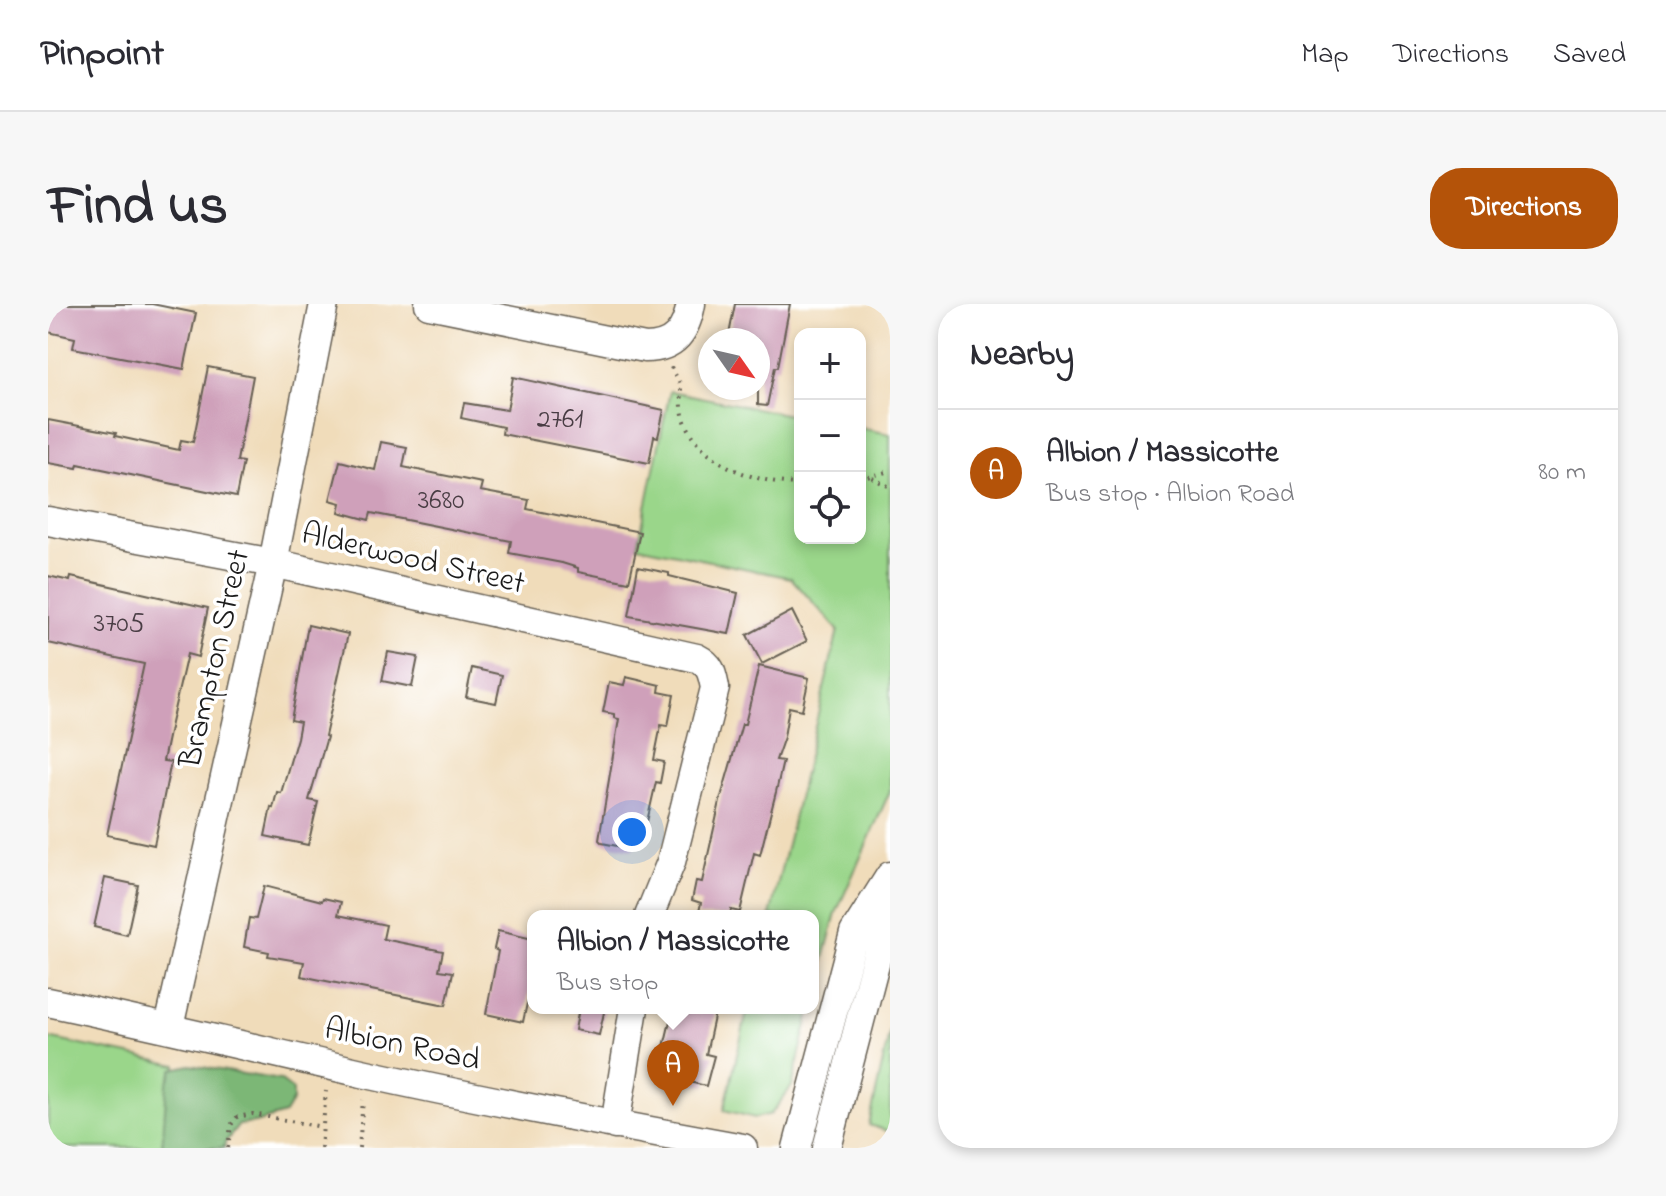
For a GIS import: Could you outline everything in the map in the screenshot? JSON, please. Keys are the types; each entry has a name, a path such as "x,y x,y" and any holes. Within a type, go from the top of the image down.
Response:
{"street":[{"name":"Brampton Street","path":"169,1027 273,563 324,304"},
{"path":"429,304 645,348 660,348 674,340 684,328 691,304"},
{"name":"Alderwood Street","path":"48,521 273,563 697,658 707,663 715,688 671,862 651,910"},
{"path":"797,1148 854,933 890,876"},
{"path":"827,1148 880,944 890,888"},
{"name":"Albion Road","path":"48,1002 365,1073 743,1148"},
{"path":"615,1125 633,1014"}],"path":[{"path":"660,348 681,387 685,421 702,446 741,473 761,480 794,483"},
{"path":"866,478 890,471"},
{"path":"872,478 890,487"},
{"path":"359,1148 365,1073"},
{"path":"321,1148 327,1084"},
{"path":"228,1148 231,1125 237,1117 253,1114 322,1127"}],"green space":[{"path":"670,391 698,397 698,400 715,400 794,416 794,544 866,544 866,429 890,434 890,791 836,913 819,977 819,910 771,910 838,630 791,578 638,546"},
{"path":"747,1014 810,1014 792,1086 771,1114 755,1118 724,1110"},
{"path":"890,1029 890,1132 869,1125"},
{"path":"48,1038 177,1065 171,1148 48,1148"},
{"path":"190,1065 280,1080 293,1090 293,1100 285,1114 239,1125 224,1148 162,1148 167,1084 173,1069"}],"building":[{"path":"48,304 152,304 196,313 184,369 73,348 75,338 48,332"},
{"path":"735,304 790,304 770,391 770,328 730,328"},
{"path":"208,367 253,376 237,461 243,462 236,497 78,464 77,468 48,463 48,420 116,433 115,436 179,450 181,440 193,442"},
{"path":"513,377 664,410 658,437 654,436 649,463 502,434 503,427 461,418 464,403 507,410"},
{"path":"758,400 768,400 767,406 758,405"},
{"path":"381,442 407,447 403,467 482,483 480,491 529,500 527,509 640,532 629,582 578,572 578,568 562,563 509,553 511,541 371,513 369,520 339,512 341,503 330,500 340,461 375,470"},
{"path":"638,567 738,593 729,634 629,616"},
{"path":"48,576 70,581 71,577 208,608 198,657 187,654 171,723 163,761 171,762 154,845 107,835 144,664 48,643"},
{"path":"792,611 807,641 762,664 747,635"},
{"path":"308,625 348,634 327,737 309,800 318,802 308,845 265,836 271,807 277,792 281,793 297,738 300,722 291,720"},
{"path":"388,652 418,657 412,687 382,681"},
{"path":"759,666 809,678 802,710 789,707 776,760 783,761 776,792 760,855 754,853 740,910 699,910 701,903 692,900 696,881 702,882 721,797 742,724 745,724"},
{"path":"472,668 502,675 496,703 466,697"},
{"path":"626,677 660,685 659,692 674,695 668,726 661,725 654,760 664,762 660,783 656,782 644,835 636,834 633,849 599,840 619,719 614,718 614,714 603,712 609,682 624,685"},
{"path":"105,878 138,885 127,935 94,927"},
{"path":"264,886 322,901 323,898 341,902 338,915 386,925 383,939 443,951 439,970 453,972 446,1005 301,976 304,962 268,956 269,952 244,947 249,918 256,919"},
{"path":"498,931 527,938 527,1003 523,1022 486,1014 498,951 494,949"},
{"path":"578,1014 604,1014 599,1035 575,1030"},
{"path":"672,1014 715,1014 706,1054 714,1056 706,1086 664,1076 667,1065 660,1064"}],"place":[{"name":"Albion / Massicotte","path":"673,1106"}]}
